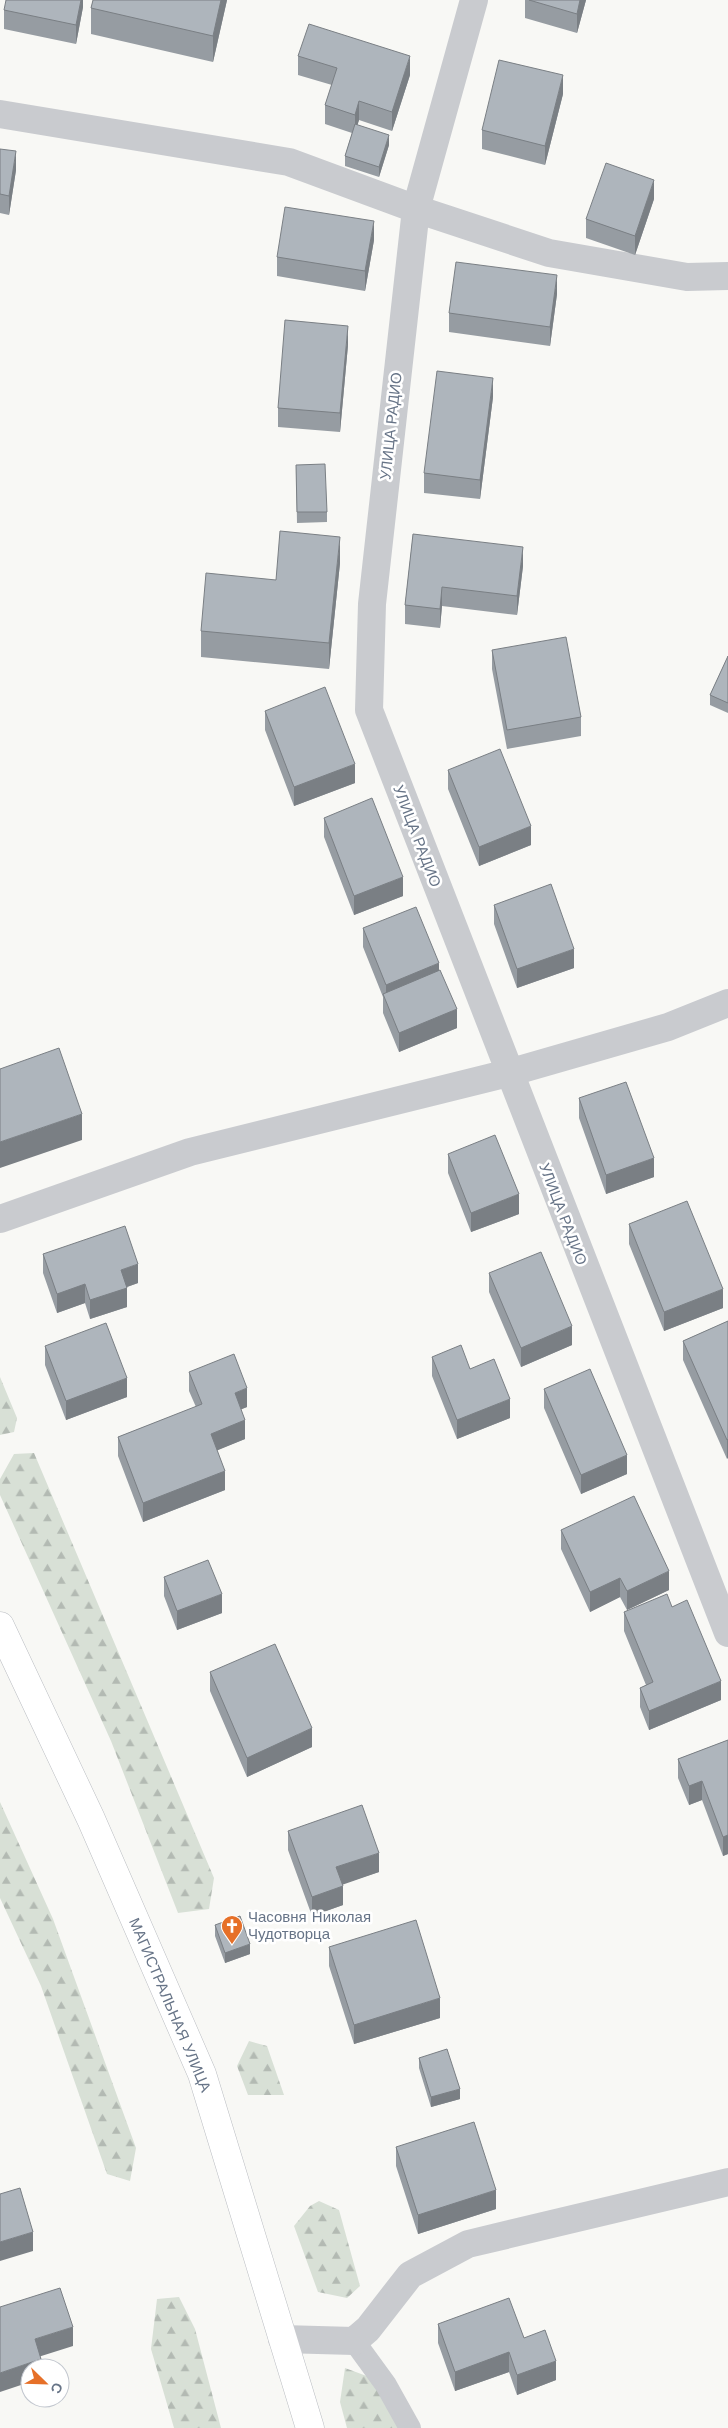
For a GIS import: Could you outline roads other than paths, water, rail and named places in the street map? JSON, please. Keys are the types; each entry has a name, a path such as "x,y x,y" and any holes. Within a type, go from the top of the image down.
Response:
{"main road":[{"name":"МАГИСТРАЛЬНАЯ УЛИЦА","path":"0,1626 91,1820 202,2074 310,2428"}],"street":[{"name":"УЛИЦА РАДИО","path":"474,0 416,209 372,604 369,710 508,1073 728,1634"},
{"path":"0,114 289,162 416,209 549,253 687,277 728,276"},
{"path":"0,1220 190,1152 508,1073 668,1027 728,1003"},
{"path":"282,2339 354,2341 368,2329 410,2275 468,2244 728,2182"}],"lane":[{"path":"354,2341 386,2385 410,2428"}],"place":[{"name":"Часовня Николая Чудотворца","path":"232,1945"}]}
